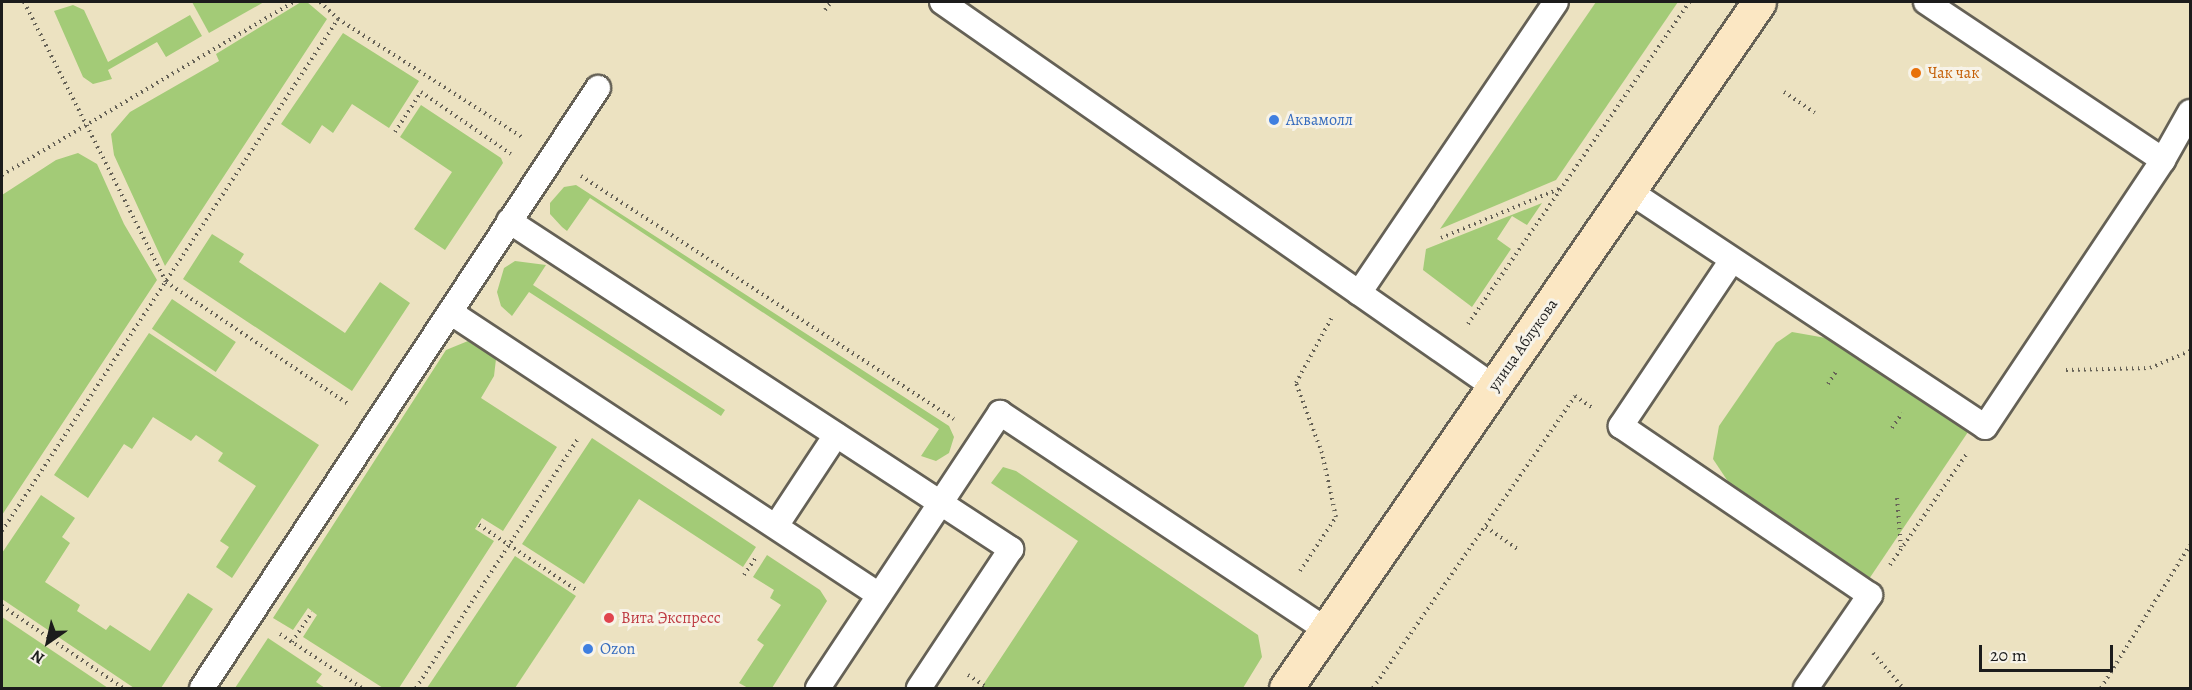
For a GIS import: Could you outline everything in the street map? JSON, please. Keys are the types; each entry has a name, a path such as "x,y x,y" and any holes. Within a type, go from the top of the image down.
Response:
{"street":[{"name":"улица Аблукова","path":"1286,688 1760,2"}],"lane":[{"path":"942,2 1494,387"},
{"path":"1354,290 1379,264 1556,2"},
{"path":"1926,2 2163,160"},
{"path":"202,688 598,88"},
{"path":"1629,191 1985,427 2163,160 2190,112"},
{"path":"509,221 1011,549 919,688"},
{"path":"1731,260 1621,426 1870,595 1806,688"},
{"path":"450,312 879,595"},
{"path":"818,688 1000,413 1326,630"},
{"path":"776,526 836,435"}],"path":[{"path":"24,2 166,282 352,407"},
{"path":"2,175 293,2"},
{"path":"320,2 338,19 983,438"},
{"path":"825,10 831,2"},
{"path":"1470,325 1689,2"},
{"path":"2,531 338,19"},
{"path":"395,132 421,92 511,152 513,164"},
{"path":"1784,92 1815,113"},
{"path":"1379,264 1563,188"},
{"path":"1281,600 1336,517 1322,453 1296,383 1354,290"},
{"path":"2023,371 2150,368 2190,351"},
{"path":"1373,688 1575,396"},
{"path":"1870,595 1985,427"},
{"path":"416,688 571,447 587,433"},
{"path":"1897,498 1902,548"},
{"path":"479,525 578,591"},
{"path":"1486,527 1518,549"},
{"path":"2101,688 2147,608 2190,545"},
{"path":"2,606 123,688"},
{"path":"292,642 312,612"},
{"path":"250,616 362,688"},
{"path":"1849,625 1903,688"}],"green space":[{"path":"192,2 264,2 209,33"},
{"path":"301,2 307,2 327,19 165,266 114,155 111,134 130,112 219,61 216,54"},
{"path":"1596,2 1678,2 1556,180 1440,229"},
{"path":"73,5 84,10 108,62 190,15 202,36 166,57 157,42 108,70 112,79 93,84 83,77 54,11"},
{"path":"343,33 419,81 389,128 352,104 333,133 322,125 310,144 281,124"},
{"path":"421,105 501,158 503,163 445,250 414,229 452,172 400,137"},
{"path":"78,153 97,164 124,224 157,280 2,515 2,195 56,160"},
{"path":"576,185 949,426 954,437 949,453 936,461 921,456 939,429 590,198 567,231 550,214 550,203 564,187"},
{"path":"1542,203 1527,225 1512,216 1497,239 1511,249 1472,307 1423,270 1426,249"},
{"path":"212,234 244,254 239,262 345,333 380,282 410,303 352,391 183,279"},
{"path":"515,261 546,265 533,285 725,410 721,416 529,292 512,316 501,306 497,292 504,268"},
{"path":"172,299 236,342 216,372 152,329"},
{"path":"1792,332 1826,338 1968,432 1869,579 1731,486 1713,459 1719,426 1776,343"},
{"path":"149,333 319,445 232,578 216,567 229,547 220,541 256,486 218,461 223,453 196,435 191,441 153,417 132,449 124,444 88,498 54,475"},
{"path":"468,341 496,359 494,376 481,398 557,447 503,531 482,518 475,529 494,541 399,688 383,688 303,637 317,615 308,608 293,630 273,618 446,350"},
{"path":"592,438 756,547 743,567 639,499 584,584 522,544"},
{"path":"1003,467 1016,471 1258,635 1262,657 1243,688 981,688 1078,541 991,483"},
{"path":"41,495 75,518 62,537 70,543 45,582 80,605 77,611 106,630 110,625 150,651 188,593 213,609 161,688 134,688 2,599 2,553"},
{"path":"767,555 820,590 827,601 772,688 748,688 739,683 764,645 757,640 781,605 770,598 774,590 753,577"},
{"path":"515,556 576,596 515,688 427,688"},
{"path":"2,617 108,688 2,688"},
{"path":"268,638 322,674 316,682 325,688 235,688"}],"place":[{"name":"Чак чак","path":"1916,73"},
{"name":"Аквамолл","path":"1274,120"},
{"name":"Вита Экспресс","path":"609,618"},
{"name":"Ozon","path":"588,649"}]}
